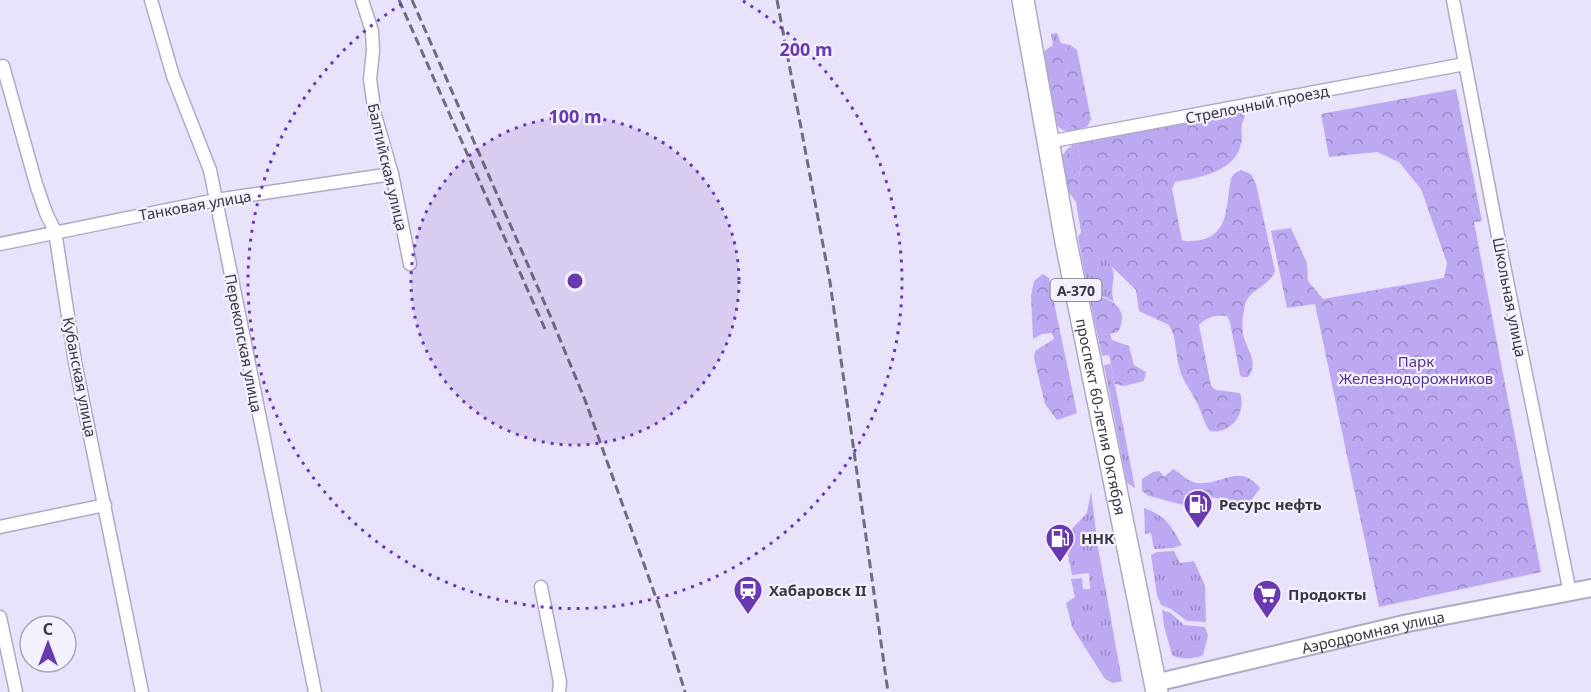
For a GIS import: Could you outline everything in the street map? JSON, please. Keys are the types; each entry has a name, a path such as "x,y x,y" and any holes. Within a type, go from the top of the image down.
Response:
{"highway":[{"name":"проспект 60-летия Октября","path":"1023,0 1105,437 1156,687"}],"street":[{"name":"Перекопская улица","path":"151,0 173,76 210,170 315,692"},
{"name":"Балтийская улица","path":"362,0 372,31 371,93 392,174 410,264"},
{"name":"Школьная улица","path":"1453,0 1570,593"},
{"name":"Стрелочный проезд","path":"1048,142 1466,64"},
{"name":"Кубанская улица","path":"3,66 36,184 55,231 75,362 142,692"},
{"name":"Танковая улица","path":"0,244 216,200 392,174"},
{"path":"0,527 105,506"},
{"path":"541,587 560,682 559,692"},
{"name":"Аэродромная улица","path":"1156,687 1408,623 1591,588"},
{"path":"0,617 16,692"}],"green space":[{"path":"1057,33 1061,43 1070,45 1062,54 1044,59 1043,52 1053,45 1051,34"},
{"path":"1070,45 1077,50 1091,119 1087,127 1075,130 1053,110 1044,59 1050,55 1062,53"},
{"name":"Парк Железнодорожников","path":"1456,89 1482,221 1474,222 1541,572 1379,607 1315,304 1287,308 1271,231 1291,228 1307,263 1308,281 1323,299 1444,278 1447,263 1421,189 1399,162 1377,152 1329,157 1321,114"},
{"path":"1053,110 1075,130 1061,129 1055,120"},
{"path":"1242,112 1245,116 1241,144 1231,161 1224,167 1204,176 1175,182 1172,189 1182,240 1200,240 1210,237 1222,225 1231,178 1241,170 1251,174 1256,184 1275,271 1268,281 1251,295 1245,305 1243,334 1253,362 1248,377 1240,375 1227,316 1212,317 1199,325 1211,386 1216,390 1240,393 1242,400 1239,414 1231,425 1218,431 1210,431 1180,372 1175,340 1169,325 1139,311 1136,290 1104,259 1098,260 1097,270 1084,270 1078,237 1081,232 1076,202 1068,191 1061,157 1067,149 1074,174 1079,178 1081,164 1077,142"},
{"path":"1077,142 1081,164 1079,178 1074,174 1067,149"},
{"path":"1104,258 1112,268 1114,302 1105,297 1094,296 1090,300 1084,270 1097,270 1098,260"},
{"path":"1043,274 1049,278 1077,413 1057,420 1045,404 1034,358 1035,351 1054,339 1052,333 1042,334 1033,339 1031,296 1034,281"},
{"path":"1094,296 1114,303 1121,312 1121,325 1118,332 1110,334 1112,340 1129,346 1134,365 1146,372 1144,381 1124,386 1115,384 1109,355 1102,356 1090,300"},
{"path":"1111,364 1135,488 1127,483 1104,365"},
{"path":"1173,469 1197,483 1237,476 1252,480 1260,488 1245,511 1229,509 1217,498 1185,495 1183,505 1149,496 1142,491 1142,479 1159,471 1164,477"},
{"path":"1091,491 1098,547 1122,681 1113,683 1105,679 1072,627 1066,603 1075,597 1071,579 1082,578 1083,589 1090,589 1089,573 1072,575 1065,539 1087,513"},
{"path":"1144,508 1167,522 1182,545 1154,549 1151,533 1145,534"},
{"path":"1174,551 1180,563 1194,561 1205,586 1206,622 1187,621 1171,609 1161,605 1157,595 1151,555 1157,552"},
{"path":"1162,610 1171,613 1184,625 1205,627 1208,636 1203,655 1179,658 1172,655"}],"railway":[{"path":"399,0 545,329"},
{"path":"412,0 585,400 659,606 685,692"},
{"path":"777,0 830,282 888,692"}],"place":[{"name":"Ресурс нефть","path":"1198,530"},
{"name":"ННК","path":"1060,564"},
{"name":"Хабаровск II","path":"748,616"},
{"name":"Продокты","path":"1267,620"}]}
